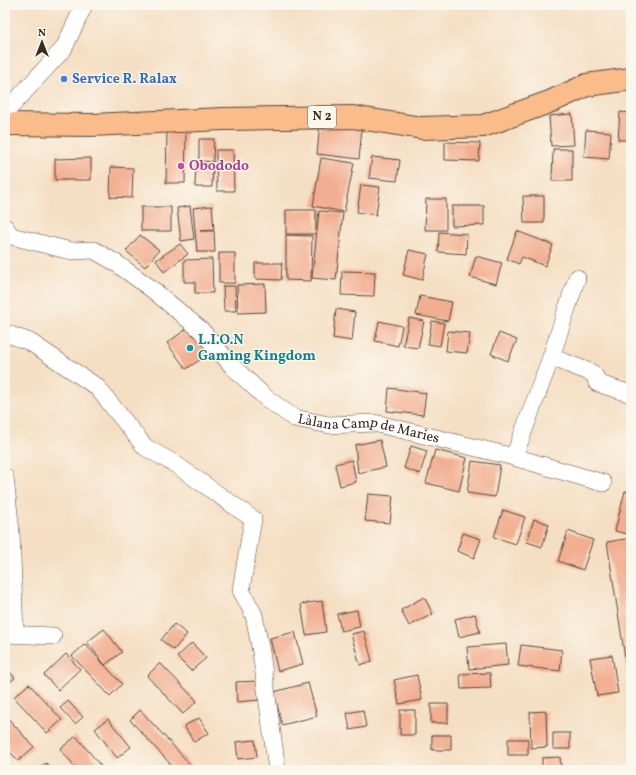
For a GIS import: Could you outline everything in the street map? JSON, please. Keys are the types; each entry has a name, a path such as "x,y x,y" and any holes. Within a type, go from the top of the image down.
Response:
{"main road":[{"name":"N 2","path":"5,124 91,125 223,119 353,117 422,128 483,126 552,101 587,86 631,79"}],"street":[{"path":"5,113 64,48 84,5"},
{"name":"Làlana Camp de Maries","path":"5,227 11,236 71,251 94,250 116,263 154,290 201,330 234,368 266,398 294,418 329,425 374,423 514,457 603,483"},
{"path":"514,457 551,357 577,278"},
{"path":"5,333 30,342 97,387 145,447 175,464 253,519 241,590 254,615 262,652 277,770"},
{"path":"551,357 592,374 595,376 597,383 631,394"},
{"path":"5,477 11,532 10,634 53,636"}],"building":[{"path":"620,112 631,113 631,140 618,140"},
{"path":"572,114 574,145 551,146 549,116"},
{"path":"320,123 362,128 359,159 317,154"},
{"path":"586,130 611,132 609,159 584,157"},
{"path":"167,131 186,131 185,183 166,183"},
{"path":"199,139 214,139 213,162 199,161"},
{"path":"445,142 480,143 479,161 445,160"},
{"path":"553,149 572,149 572,181 552,181"},
{"path":"216,150 233,150 234,191 217,191"},
{"path":"372,157 400,160 397,181 369,178"},
{"path":"91,158 91,180 55,180 55,159"},
{"path":"321,158 354,163 344,212 313,206"},
{"path":"196,164 213,164 212,187 195,187"},
{"path":"111,167 133,168 132,198 110,197"},
{"path":"361,185 380,187 376,215 357,212"},
{"path":"523,196 544,196 544,223 524,223"},
{"path":"426,199 446,199 446,230 425,230"},
{"path":"190,206 194,239 181,241 177,208"},
{"path":"212,206 214,230 200,231 214,231 215,252 197,252 193,208"},
{"path":"452,206 484,206 484,225 452,226"},
{"path":"141,207 171,207 171,231 141,231"},
{"path":"286,210 316,210 316,234 286,234"},
{"path":"319,211 343,213 336,280 312,278"},
{"path":"517,231 553,245 545,266 522,257 519,264 507,259"},
{"path":"439,232 467,234 466,254 438,252"},
{"path":"140,235 159,250 145,267 126,251"},
{"path":"286,235 312,236 311,281 286,280"},
{"path":"180,244 188,254 164,272 156,260"},
{"path":"409,250 428,254 422,280 403,275"},
{"path":"219,253 235,253 235,283 219,283"},
{"path":"476,256 502,263 496,284 470,277"},
{"path":"212,259 213,293 195,293 195,282 184,282 184,260"},
{"path":"255,263 282,263 281,280 255,279"},
{"path":"342,271 375,272 374,296 341,295"},
{"path":"265,284 266,312 238,313 237,285"},
{"path":"223,286 235,286 236,311 224,311"},
{"path":"420,296 452,302 448,321 416,315"},
{"path":"336,309 355,312 352,341 333,338"},
{"path":"409,318 424,321 418,348 403,346"},
{"path":"379,321 402,326 398,346 375,341"},
{"path":"432,321 444,323 440,346 428,344"},
{"name":"L.I.O.N Gaming Kingdom","path":"188,328 194,336 199,332 212,352 186,369 167,343"},
{"path":"448,331 470,333 467,353 446,351"},
{"path":"499,333 517,340 508,361 491,354"},
{"path":"389,388 426,393 423,415 387,411"},
{"path":"380,440 386,467 358,473 355,445"},
{"path":"411,446 427,451 420,474 404,468"},
{"path":"435,450 467,458 459,491 426,483"},
{"path":"352,460 356,482 340,486 335,464"},
{"path":"472,461 500,465 495,497 467,493"},
{"path":"625,491 631,493 631,535 615,531"},
{"path":"368,494 393,496 390,523 365,521"},
{"path":"503,510 525,517 516,544 494,537"},
{"path":"534,519 549,524 542,547 527,542"},
{"path":"568,531 593,540 583,570 558,561"},
{"path":"463,533 481,539 474,558 457,551"},
{"path":"631,538 631,690 630,690 607,542"},
{"path":"424,597 433,614 409,626 401,610"},
{"path":"322,601 326,632 306,635 301,604"},
{"path":"357,610 360,627 341,631 337,614"},
{"path":"475,614 480,632 459,637 455,619"},
{"path":"174,624 187,634 174,650 161,640"},
{"path":"104,629 122,652 105,665 87,642"},
{"path":"364,631 372,661 360,665 351,634"},
{"path":"295,632 303,664 278,671 270,638"},
{"path":"192,643 206,658 191,671 177,657"},
{"path":"85,644 122,684 110,696 72,656"},
{"path":"506,644 508,665 469,669 467,647"},
{"path":"521,645 562,650 560,671 518,666"},
{"path":"66,654 80,669 58,690 44,675"},
{"path":"612,655 618,693 597,696 590,658"},
{"path":"160,663 197,701 183,714 147,676"},
{"path":"5,666 15,678 5,686"},
{"path":"490,673 491,688 461,689 460,674"},
{"path":"417,675 422,700 399,704 394,680"},
{"path":"258,681 259,700 237,702 236,682"},
{"path":"308,683 317,716 282,725 274,692"},
{"path":"29,684 62,720 47,733 14,697"},
{"path":"68,701 83,717 75,724 60,708"},
{"path":"431,704 448,704 448,723 431,723"},
{"path":"140,710 191,765 185,770 176,770 130,720"},
{"path":"363,710 366,727 350,730 347,713"},
{"path":"400,710 415,710 415,735 400,735"},
{"path":"546,711 547,747 531,748 530,712"},
{"path":"5,715 34,747 18,761 5,746"},
{"path":"199,718 209,733 194,742 184,726"},
{"path":"108,719 131,747 117,758 95,729"},
{"path":"553,733 570,733 570,749 553,749"},
{"path":"432,735 451,735 451,750 432,750"},
{"path":"76,736 104,770 78,770 60,749"},
{"path":"508,739 528,739 528,755 508,755"},
{"path":"255,740 257,757 238,759 236,742"},
{"path":"560,757 561,770 542,770 542,758"},
{"path":"46,763 52,770 37,770"}],"place":[{"name":"Service R. Ralax","path":"64,79"},
{"name":"Obododo","path":"181,166"},
{"name":"L.I.O.N Gaming Kingdom","path":"190,348"}]}
